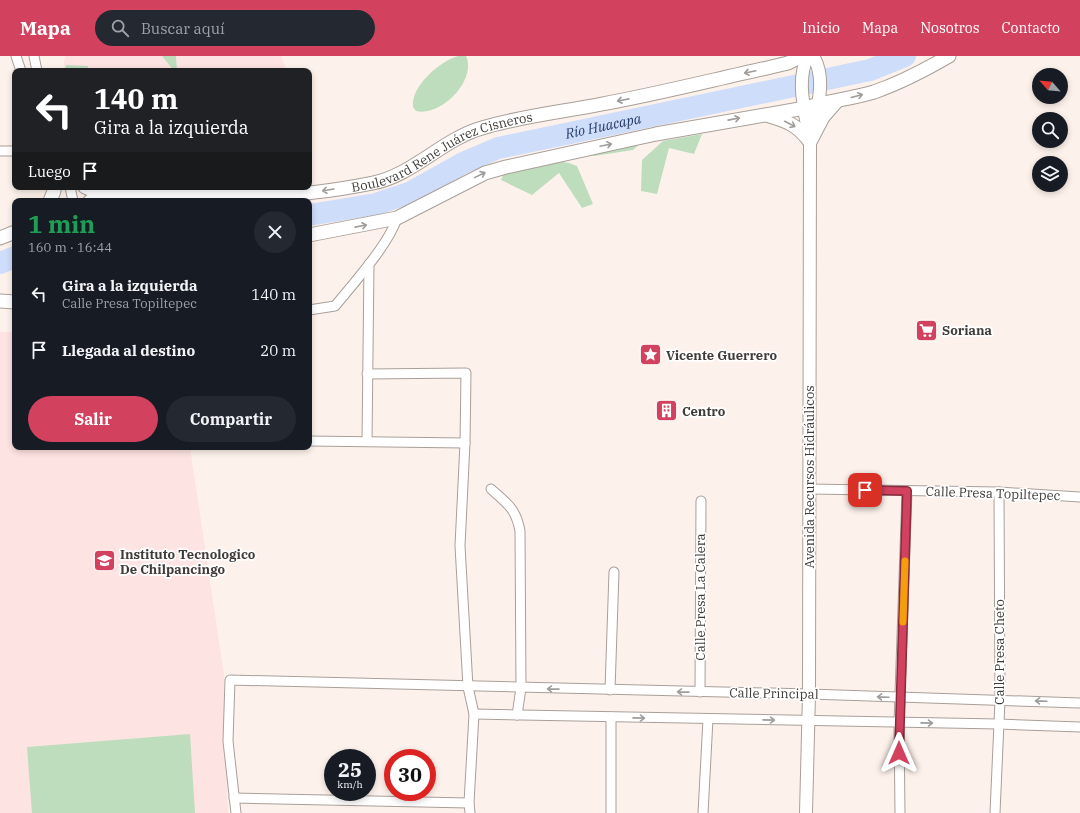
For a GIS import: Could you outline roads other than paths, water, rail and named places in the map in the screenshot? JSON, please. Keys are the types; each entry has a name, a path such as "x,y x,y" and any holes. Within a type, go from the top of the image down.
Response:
{"main road":[{"path":"312,233 397,218 485,173 506,166 656,134 764,114 819,101 837,102 873,92 904,80 949,56"},
{"name":"Boulevard Rene Juárez Cisneros","path":"100,198 136,192 269,196 302,194 375,183 399,173 446,144 480,128 523,118 629,99 799,59"},
{"path":"764,114 790,123 802,131 810,142 822,117 837,102"},
{"path":"92,190 107,196"},
{"path":"0,238 12,233"},
{"path":"0,301 12,302"}],"street":[{"path":"16,56 20,68"},
{"path":"34,56 36,68"},
{"name":"Avenida Recursos Hidráulicos","path":"799,59 810,142 809,694 806,813"},
{"name":"Avenida Recursos Hidráulicos","path":"810,142 819,101 816,61"},
{"path":"0,151 12,151"},
{"path":"312,310 335,306 369,264 387,237 397,218"},
{"path":"367,441 369,264"},
{"path":"367,374 466,372 465,443 460,546 468,687 474,714 468,802 470,813"},
{"path":"312,441 465,443"},
{"path":"492,490 513,508 518,520 520,531 521,688 517,716"},
{"name":"Calle Presa Topiltepec","path":"809,490 1000,492 1080,497"},
{"path":"900,813 899,723 907,491"},
{"name":"Calle Presa Cheto","path":"995,813 1000,700 1000,492"},
{"name":"Calle Presa La Calera","path":"700,692 701,501"},
{"path":"610,690 614,572"},
{"name":"Calle Principal","path":"234,798 228,741 230,680 1080,702"},
{"path":"474,714 611,718 998,724 1080,727"},
{"path":"611,718 611,813"},
{"path":"703,813 708,719"},
{"path":"236,813 234,798 468,802"}],"waterway":[{"name":"Río Huacapa","path":"312,215 376,204 409,193 463,163 498,148 870,70 905,56"},
{"name":"Río Huacapa","path":"0,263 12,258"}],"place":[{"name":"Soriana","path":"927,330"},
{"name":"Vicente Guerrero","path":"651,355"},
{"name":"Centro","path":"667,411"},
{"name":"Instituto Tecnologico De Chilpancingo","path":"104,561"}]}
